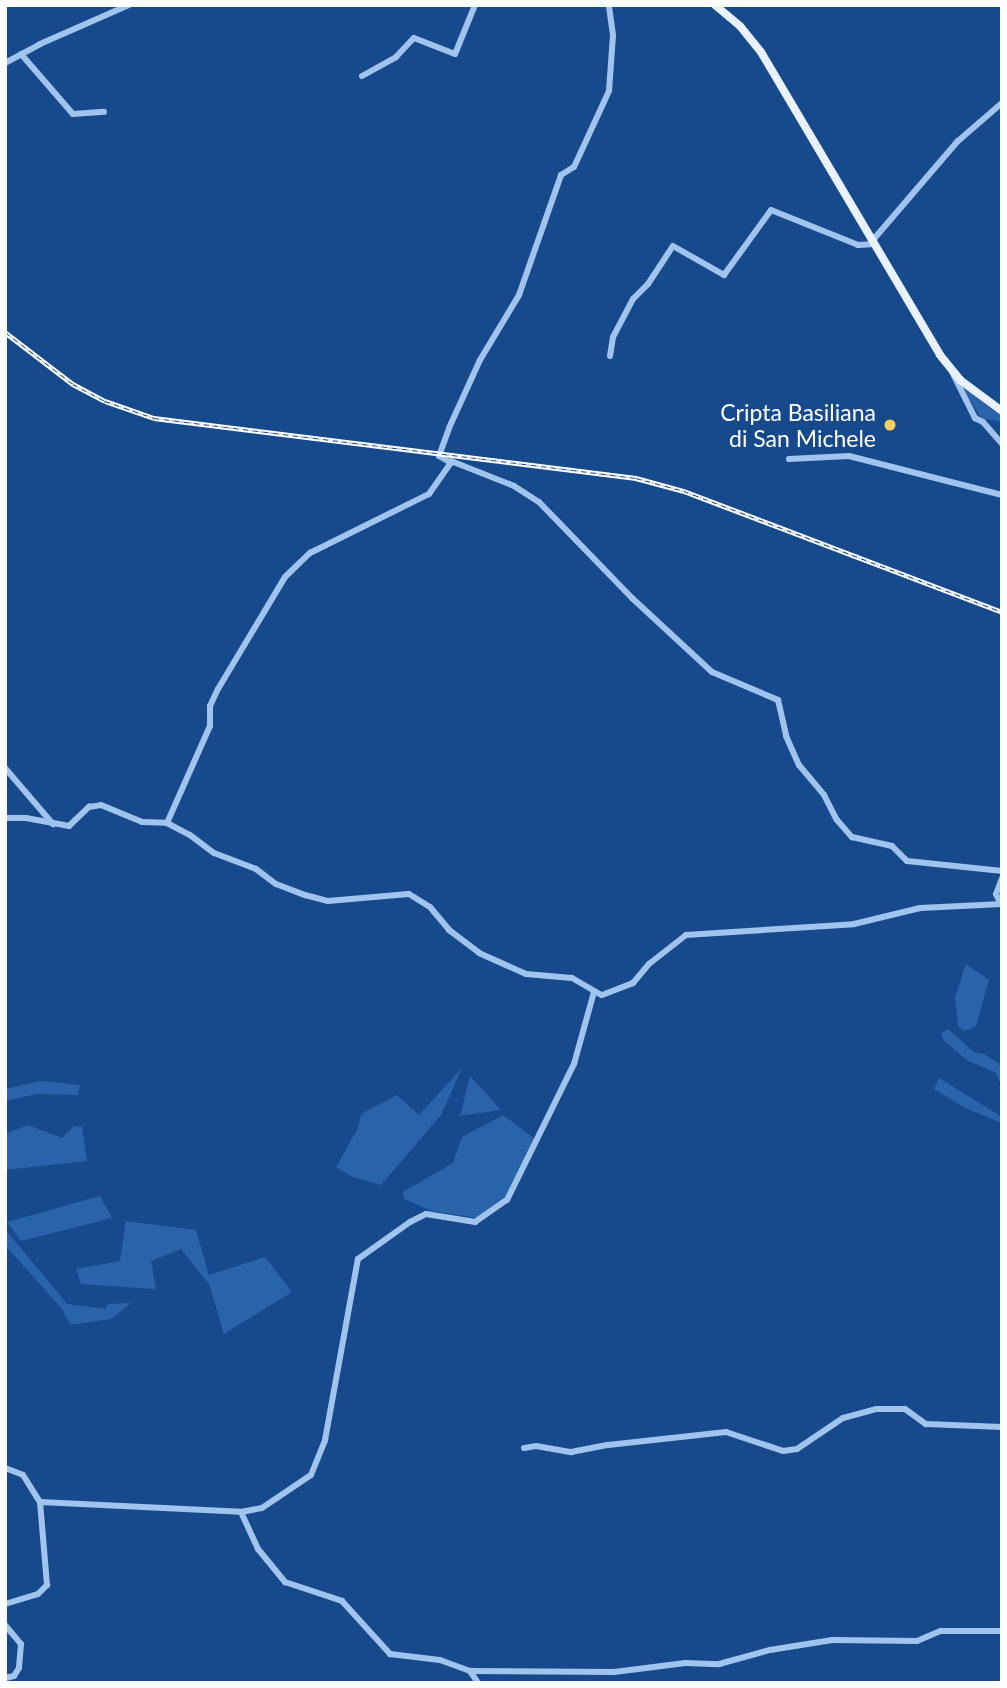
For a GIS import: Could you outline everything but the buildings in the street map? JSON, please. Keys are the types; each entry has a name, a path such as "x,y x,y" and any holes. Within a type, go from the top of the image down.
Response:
{"main road":[{"path":"715,5 740,26 761,52 951,369 975,392 1002,411"}],"street":[{"path":"5,63 129,5"},
{"path":"362,76 396,57 414,38 454,54 475,5"},
{"path":"608,5 612,35 609,91 574,167 561,175 519,295 480,360 439,456 514,486 540,502 632,598 712,671 778,700 786,736 799,765 824,795 837,820 852,838 892,846 907,861 1002,870"},
{"path":"21,54 73,114 104,112"},
{"path":"610,356 613,337 633,299 648,284 673,246 724,275 771,210 858,245 874,242 958,141 1002,103"},
{"path":"951,369 953,380 975,418 983,422 1002,444"},
{"path":"789,459 849,456 1002,495"},
{"path":"167,823 210,726 210,706 218,689 285,577 310,553 429,494 451,461"},
{"path":"5,768 53,824"},
{"path":"5,818 26,818 69,826 94,805 114,809 142,822 167,823 190,835 214,853 256,869 276,884 296,892 328,901 410,894 430,907 449,930 479,953 526,974 572,978 602,995 633,983 649,964 686,935 854,924 920,908 1001,904 996,896 1002,878"},
{"path":"40,1502 241,1512 262,1508 311,1475 325,1440 358,1259 410,1222 426,1214 475,1222 507,1200 574,1064 594,992"},
{"path":"524,1448 536,1446 571,1452 608,1445 726,1432 783,1451 797,1449 843,1418 877,1409 905,1409 926,1424 1002,1427"},
{"path":"5,1468 23,1475 40,1502 47,1585 38,1594 5,1604"},
{"path":"241,1512 258,1549 285,1582 342,1601 390,1654 427,1657 470,1671 614,1672 685,1663 719,1664 770,1650 832,1640 917,1641 941,1631 1002,1630"},
{"path":"5,1625 21,1644 19,1668 14,1676 5,1678"},
{"path":"470,1671 478,1683"}],"shaded area":[{"path":"958,381 990,408 1002,414 1002,422 981,418"},
{"path":"966,964 989,980 976,1026 964,1031 958,1026 955,997"},
{"path":"948,1029 974,1052 984,1054 1002,1065 1002,1086 995,1072 968,1061 943,1040 941,1033"},
{"path":"462,1068 441,1115 381,1185 352,1177 336,1167 358,1128 361,1114 397,1095 419,1115"},
{"path":"470,1076 501,1110 460,1116"},
{"path":"939,1078 1002,1117 1002,1123 965,1108 934,1089"},
{"path":"41,1081 80,1085 78,1095 37,1094 5,1101 5,1089"},
{"path":"503,1115 535,1139 508,1198 477,1218 432,1211 404,1199 403,1192 453,1163 462,1137"},
{"path":"28,1125 62,1138 74,1126 82,1127 87,1161 5,1170 5,1134"},
{"path":"100,1196 112,1218 21,1241 7,1222"},
{"path":"126,1221 196,1230 209,1275 265,1257 292,1292 224,1334 209,1284 181,1249 151,1261 156,1289 81,1284 76,1269 120,1261"},
{"path":"5,1229 67,1304 105,1309 108,1304 131,1303 111,1319 70,1325 62,1309 5,1245"}],"railway":[{"path":"5,332 73,384 105,401 154,418 636,478 684,491 1002,612"}],"place":[{"name":"Cripta Basiliana di San Michele","path":"890,425"}]}
